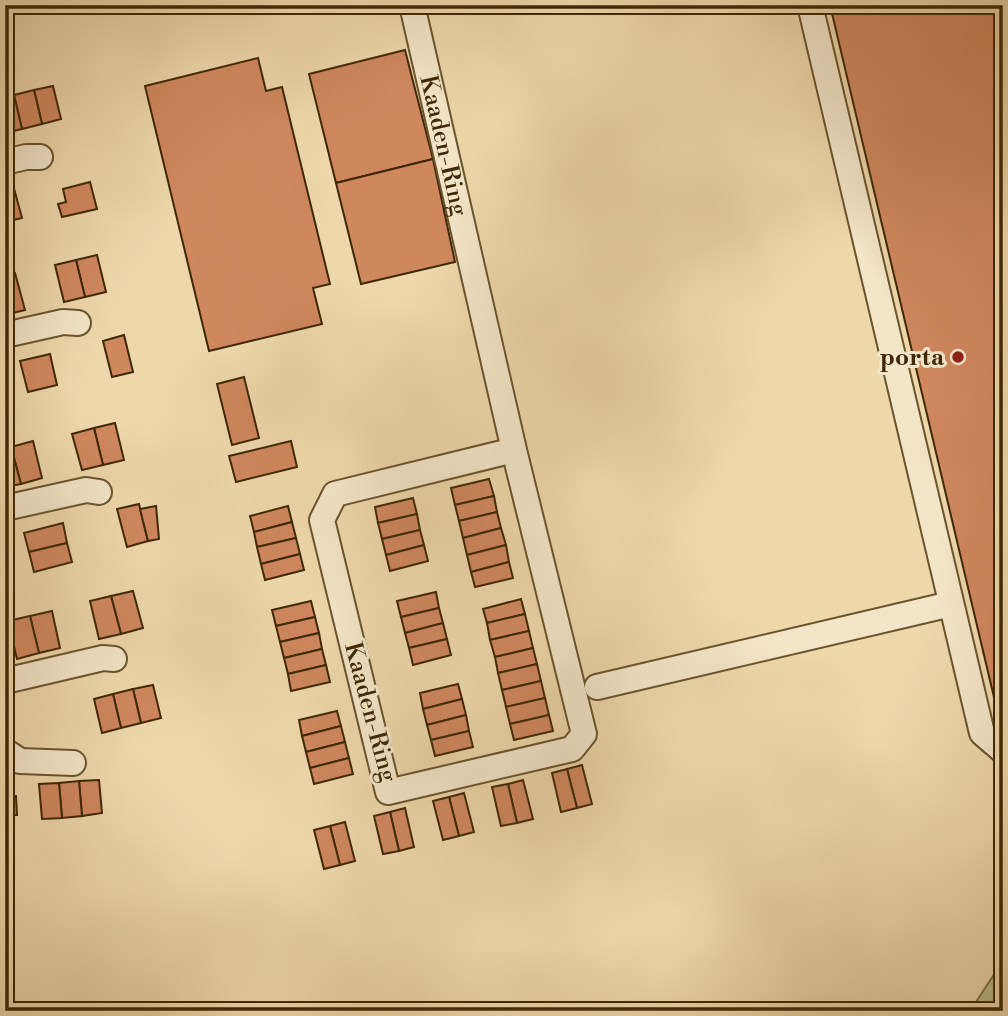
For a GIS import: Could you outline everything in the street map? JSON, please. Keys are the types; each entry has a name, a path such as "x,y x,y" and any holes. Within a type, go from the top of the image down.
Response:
{"lane":[{"name":"Kaaden-Ring","path":"412,5 514,450 584,734 572,749 388,792 323,520 335,494 514,450"},
{"path":"810,5 982,733 1003,751"},
{"path":"5,162 40,157"},
{"path":"5,335 63,321 78,323"},
{"path":"5,508 86,490 99,492"},
{"path":"597,687 951,604"},
{"path":"5,681 103,658 114,659"},
{"path":"5,751 20,761 73,763"}],"green space":[{"path":"1003,961 1003,1011 970,1011"}],"building":[{"name":"porta","path":"830,5 1003,5 1003,708 997,710"},
{"path":"405,50 433,159 336,183 309,74"},
{"path":"258,58 266,91 282,87 330,284 313,288 322,324 209,351 145,86"},
{"path":"53,86 61,119 42,124 34,90"},
{"path":"34,90 42,124 22,129 14,95"},
{"path":"14,95 22,129 5,133 5,97"},
{"path":"433,159 455,262 361,284 336,183"},
{"path":"12,181 22,218 5,222 5,182"},
{"path":"90,182 97,209 62,217 58,204 66,202 63,189"},
{"path":"97,255 106,292 85,297 76,260"},
{"path":"76,260 85,297 64,302 55,265"},
{"path":"15,273 25,310 5,315 5,275"},
{"path":"124,335 133,372 112,377 103,341"},
{"path":"50,354 57,385 28,392 20,361"},
{"path":"244,377 259,438 232,445 217,384"},
{"path":"115,423 124,460 103,465 94,428"},
{"path":"94,428 103,465 82,470 72,434"},
{"path":"33,441 42,478 21,484 11,447"},
{"path":"291,441 297,467 236,482 229,456"},
{"path":"11,447 21,484 5,487 5,448"},
{"path":"489,479 494,496 455,505 451,488"},
{"path":"494,496 497,512 459,521 455,505"},
{"path":"413,498 417,514 378,523 375,507"},
{"path":"139,504 148,541 127,547 117,509"},
{"path":"156,506 159,539 148,541 140,509"},
{"path":"288,506 292,522 254,532 250,516"},
{"path":"497,512 501,528 463,538 459,521"},
{"path":"417,514 420,530 382,539 378,523"},
{"path":"292,522 296,538 257,547 254,532"},
{"path":"63,523 67,543 29,552 24,533"},
{"path":"501,528 506,545 467,555 463,538"},
{"path":"420,530 424,545 386,555 382,539"},
{"path":"296,538 300,554 261,564 257,547"},
{"path":"67,543 72,562 34,572 29,552"},
{"path":"424,545 428,561 390,571 386,555"},
{"path":"506,545 509,562 471,572 467,555"},
{"path":"300,554 304,570 265,580 261,564"},
{"path":"509,562 513,578 475,587 471,572"},
{"path":"133,591 143,628 121,634 111,596"},
{"path":"436,592 439,608 401,617 397,601"},
{"path":"111,596 121,634 99,639 90,601"},
{"path":"521,599 525,614 487,623 483,609"},
{"path":"311,601 315,617 276,626 272,610"},
{"path":"439,608 443,623 405,633 401,617"},
{"path":"52,611 60,648 39,653 30,616"},
{"path":"525,614 529,631 490,640 487,623"},
{"path":"30,616 39,653 17,659 8,621"},
{"path":"315,617 319,633 280,642 276,626"},
{"path":"443,623 447,639 409,648 405,633"},
{"path":"529,631 533,648 495,657 490,640"},
{"path":"319,633 322,649 284,658 280,642"},
{"path":"447,639 451,655 413,665 409,648"},
{"path":"533,648 537,664 498,673 495,657"},
{"path":"322,649 326,665 288,674 284,658"},
{"path":"537,664 541,681 502,690 498,673"},
{"path":"326,665 330,682 291,691 288,674"},
{"path":"541,681 545,698 506,707 502,690"},
{"path":"458,684 462,699 423,709 420,693"},
{"path":"153,685 161,718 141,723 133,689"},
{"path":"133,689 141,723 121,728 113,694"},
{"path":"113,694 121,728 102,733 94,699"},
{"path":"545,698 549,715 510,724 506,707"},
{"path":"462,699 466,715 427,725 423,709"},
{"path":"337,711 341,726 302,736 299,720"},
{"path":"466,715 469,731 431,740 427,725"},
{"path":"549,715 553,731 514,740 510,724"},
{"path":"341,726 345,742 306,752 302,736"},
{"path":"469,731 473,747 435,756 431,740"},
{"path":"345,742 349,758 310,768 306,752"},
{"path":"349,758 353,774 314,784 310,768"},
{"path":"582,765 592,804 577,808 567,769"},
{"path":"567,769 577,808 561,812 552,773"},
{"path":"99,780 102,813 82,816 79,781"},
{"path":"523,780 533,819 517,823 508,784"},
{"path":"79,781 82,816 62,818 59,783"},
{"path":"59,783 62,818 42,819 39,784"},
{"path":"508,784 517,823 501,826 492,787"},
{"path":"464,793 474,832 459,836 449,797"},
{"path":"6,796 16,796 17,815 7,815"},
{"path":"449,797 459,836 443,840 433,801"},
{"path":"405,808 414,847 399,851 390,812"},
{"path":"390,812 399,851 383,854 374,816"},
{"path":"345,822 355,861 340,865 330,826"},
{"path":"330,826 340,865 324,869 314,830"}],"place":[{"name":"porta","path":"958,357"}]}
